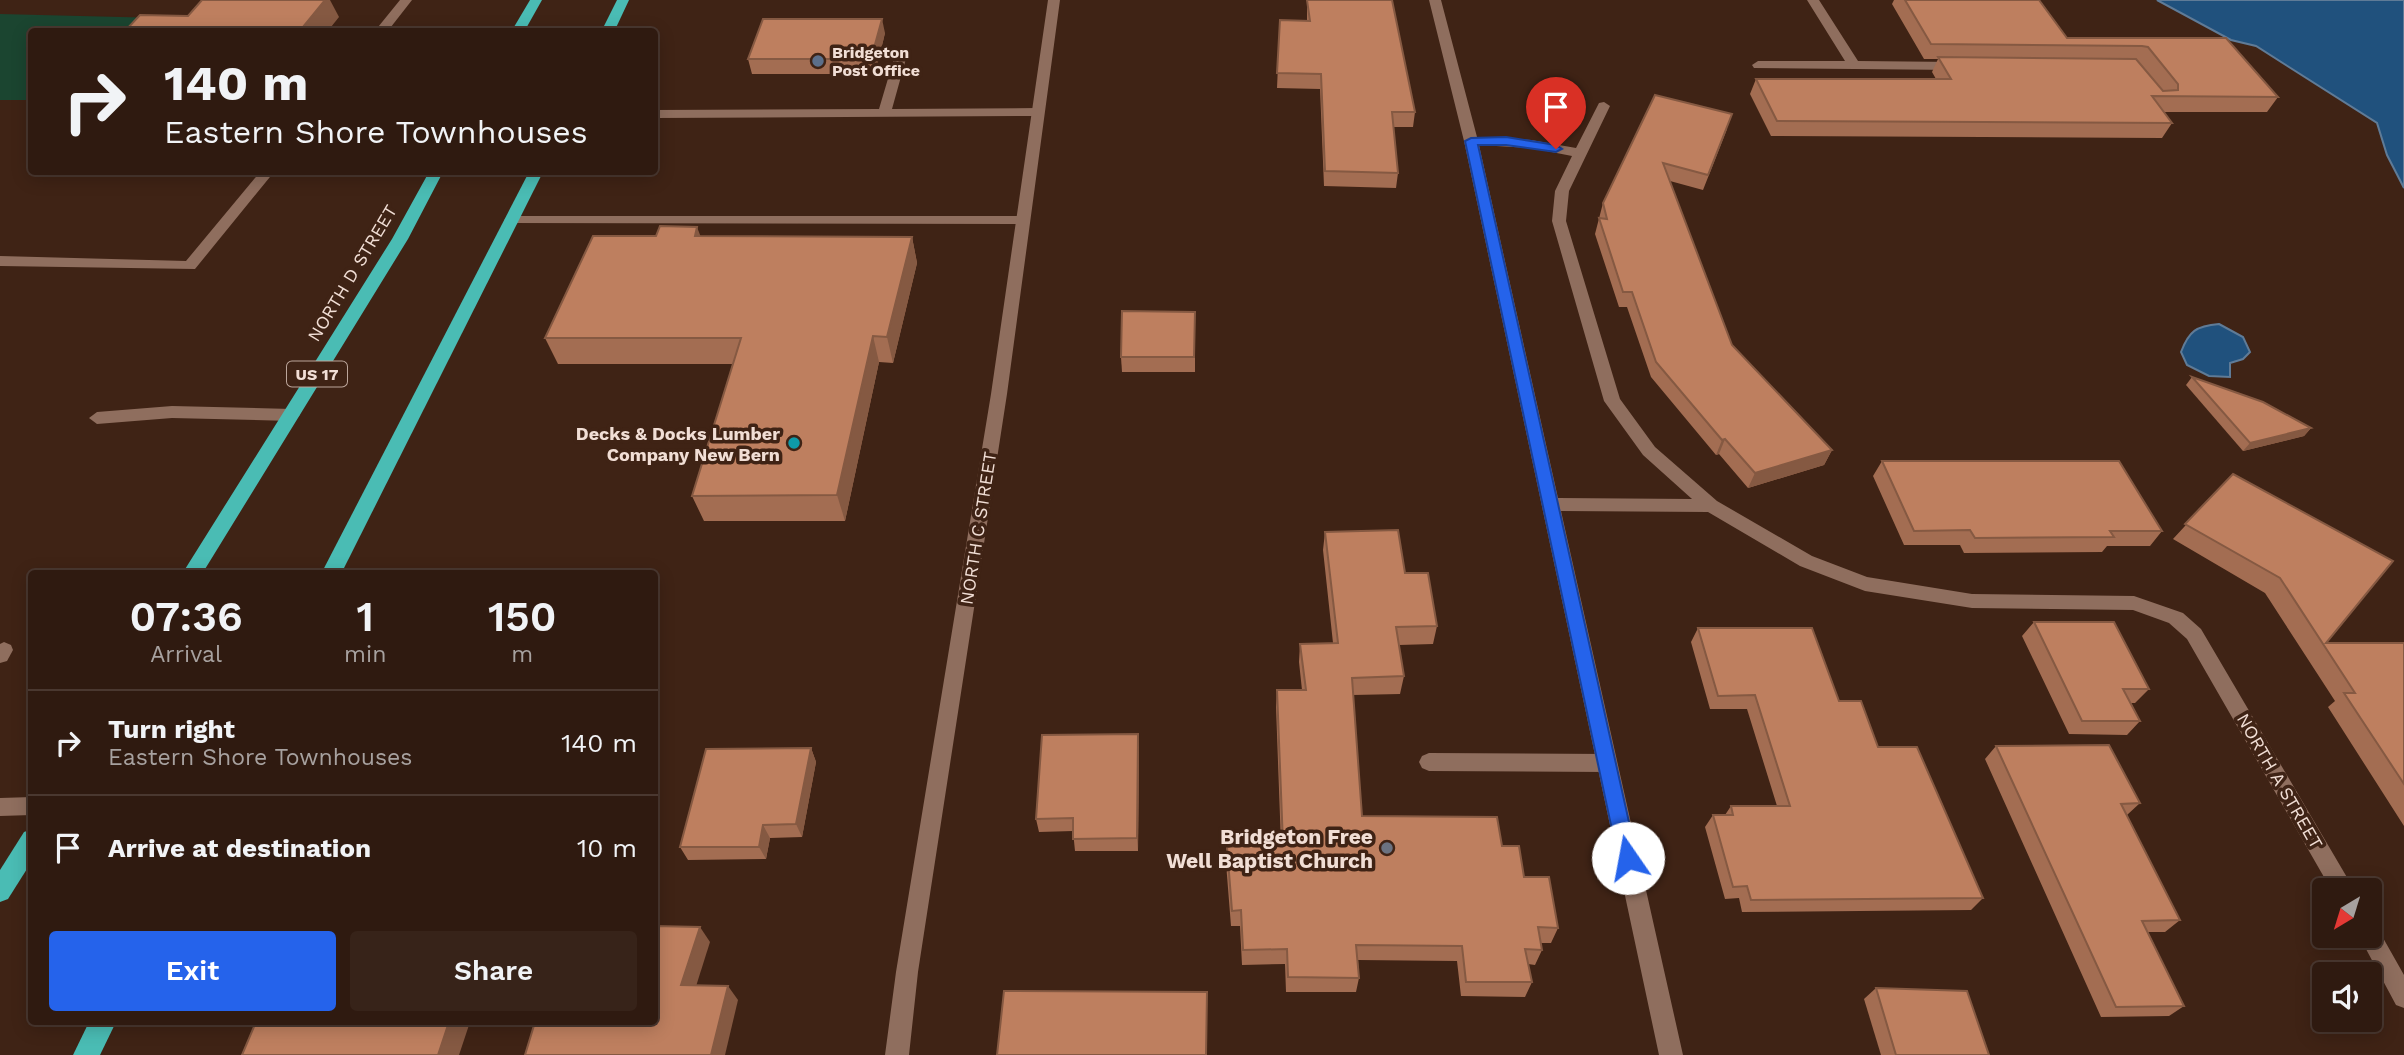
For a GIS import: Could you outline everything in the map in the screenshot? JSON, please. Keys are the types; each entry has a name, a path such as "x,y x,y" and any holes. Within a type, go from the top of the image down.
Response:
{"highway":[{"path":"519,28 536,0"},
{"path":"609,28 624,0"},
{"name":"NORTH D STREET","path":"195,570 400,239 434,175"},
{"path":"333,570 534,175"},
{"path":"0,891 28,846"},
{"path":"86,1055 101,1025"}],"street":[{"path":"383,28 406,0"},
{"name":"NORTH C STREET","path":"897,1055 907,972 999,394 1054,0"},
{"path":"1435,0 1471,141 1671,1055"},
{"path":"1813,0 1854,65"},
{"path":"884,113 901,55"},
{"path":"1758,65 1973,66"},
{"name":"NORTH A STREET","path":"1604,106 1562,191 1559,221 1612,401 1649,451 1712,506 1745,528 1806,561 1865,584 1972,601 2134,603 2176,618 2194,634 2336,878"},
{"path":"658,114 1038,112"},
{"path":"1471,141 1531,144 1580,153"},
{"path":"0,261 190,267 265,175"},
{"path":"511,220 1023,220"},
{"path":"97,418 172,412 292,415"},
{"path":"1550,504 1712,506"},
{"path":"1429,762 1607,763"},
{"path":"0,807 28,806"},
{"path":"2377,948 2404,997"}],"green space":[{"path":"0,14 161,18 151,28 28,28 28,100 0,100"}],"water":[{"path":"2157,0 2404,0 2404,188 2387,155 2377,123 2256,46 2231,40"},
{"path":"2219,324 2243,337 2250,352 2243,359 2230,363 2230,377 2209,376 2187,365 2181,352 2194,331 2204,326"}],"building":[{"path":"202,0 325,0 302,28 128,28 140,15 188,16"},
{"path":"1307,0 1392,0 1415,112 1392,112 1398,173 1325,171 1321,74 1277,73 1280,20 1310,21"},
{"path":"1905,0 2039,0 2067,38 2226,38 2278,97 2152,96 2172,123 1777,121 1756,79 1951,79 1938,57 2136,59 2163,91 2178,90 2178,84 2148,47 1931,44"},
{"path":"763,19 882,19 871,59 748,59"},
{"path":"1655,95 1732,114 1708,175 1663,163 1732,345 1832,450 1755,473 1725,439 1722,440 1656,362 1632,292 1623,292 1599,218 1607,219 1603,203"},
{"name":"Decks & Docks Lumber Company New Bern","path":"660,226 697,227 695,236 912,237 887,337 873,336 837,495 692,496 741,338 545,338 593,236 656,236"},
{"path":"1122,311 1195,312 1194,357 1121,357"},
{"path":"2192,377 2263,402 2311,428 2250,443"},
{"path":"1882,461 2119,461 2162,531 2110,531 2114,537 1975,538 1970,530 1914,531"},
{"path":"2233,474 2393,561 2326,643 2404,643 2404,784 2344,693 2355,693 2280,578 2185,524"},
{"name":"Bridgeton Free Well Baptist Church","path":"1398,530 1405,573 1428,573 1437,626 1396,627 1404,676 1352,678 1362,816 1497,817 1502,846 1519,846 1524,877 1549,877 1558,928 1538,927 1542,950 1525,949 1532,982 1466,982 1462,946 1356,945 1359,978 1288,977 1287,949 1243,950 1241,910 1232,911 1227,847 1283,844 1277,690 1306,690 1300,644 1338,643 1325,532"},
{"path":"2034,622 2114,622 2149,689 2123,689 2140,721 2082,721"},
{"path":"1698,628 1812,628 1839,701 1861,701 1878,747 1917,747 1983,898 1751,900 1747,886 1733,887 1713,815 1733,815 1731,806 1790,806 1755,695 1718,696"},
{"path":"1138,734 1137,838 1073,839 1073,818 1036,819 1042,735"},
{"path":"2109,745 2140,803 2121,804 2180,920 2142,921 2184,1006 2116,1007 1996,746"},
{"path":"811,748 796,824 763,825 759,847 680,847 706,749"},
{"path":"658,926 700,927 681,985 728,986 711,1055 525,1055 534,1025 658,1025"},
{"path":"1876,988 1967,991 1989,1055 1896,1055"},
{"path":"1004,991 1207,992 1206,1055 997,1055"},
{"path":"255,1025 448,1025 438,1055 242,1055"}],"place":[{"name":"Bridgeton Post Office","path":"818,61"},
{"name":"Decks & Docks Lumber Company New Bern","path":"794,443"},
{"name":"Bridgeton Free Well Baptist Church","path":"1387,848"}],"route":[{"path":"1556,149 1506,141 1471,141 1628,858"}]}
